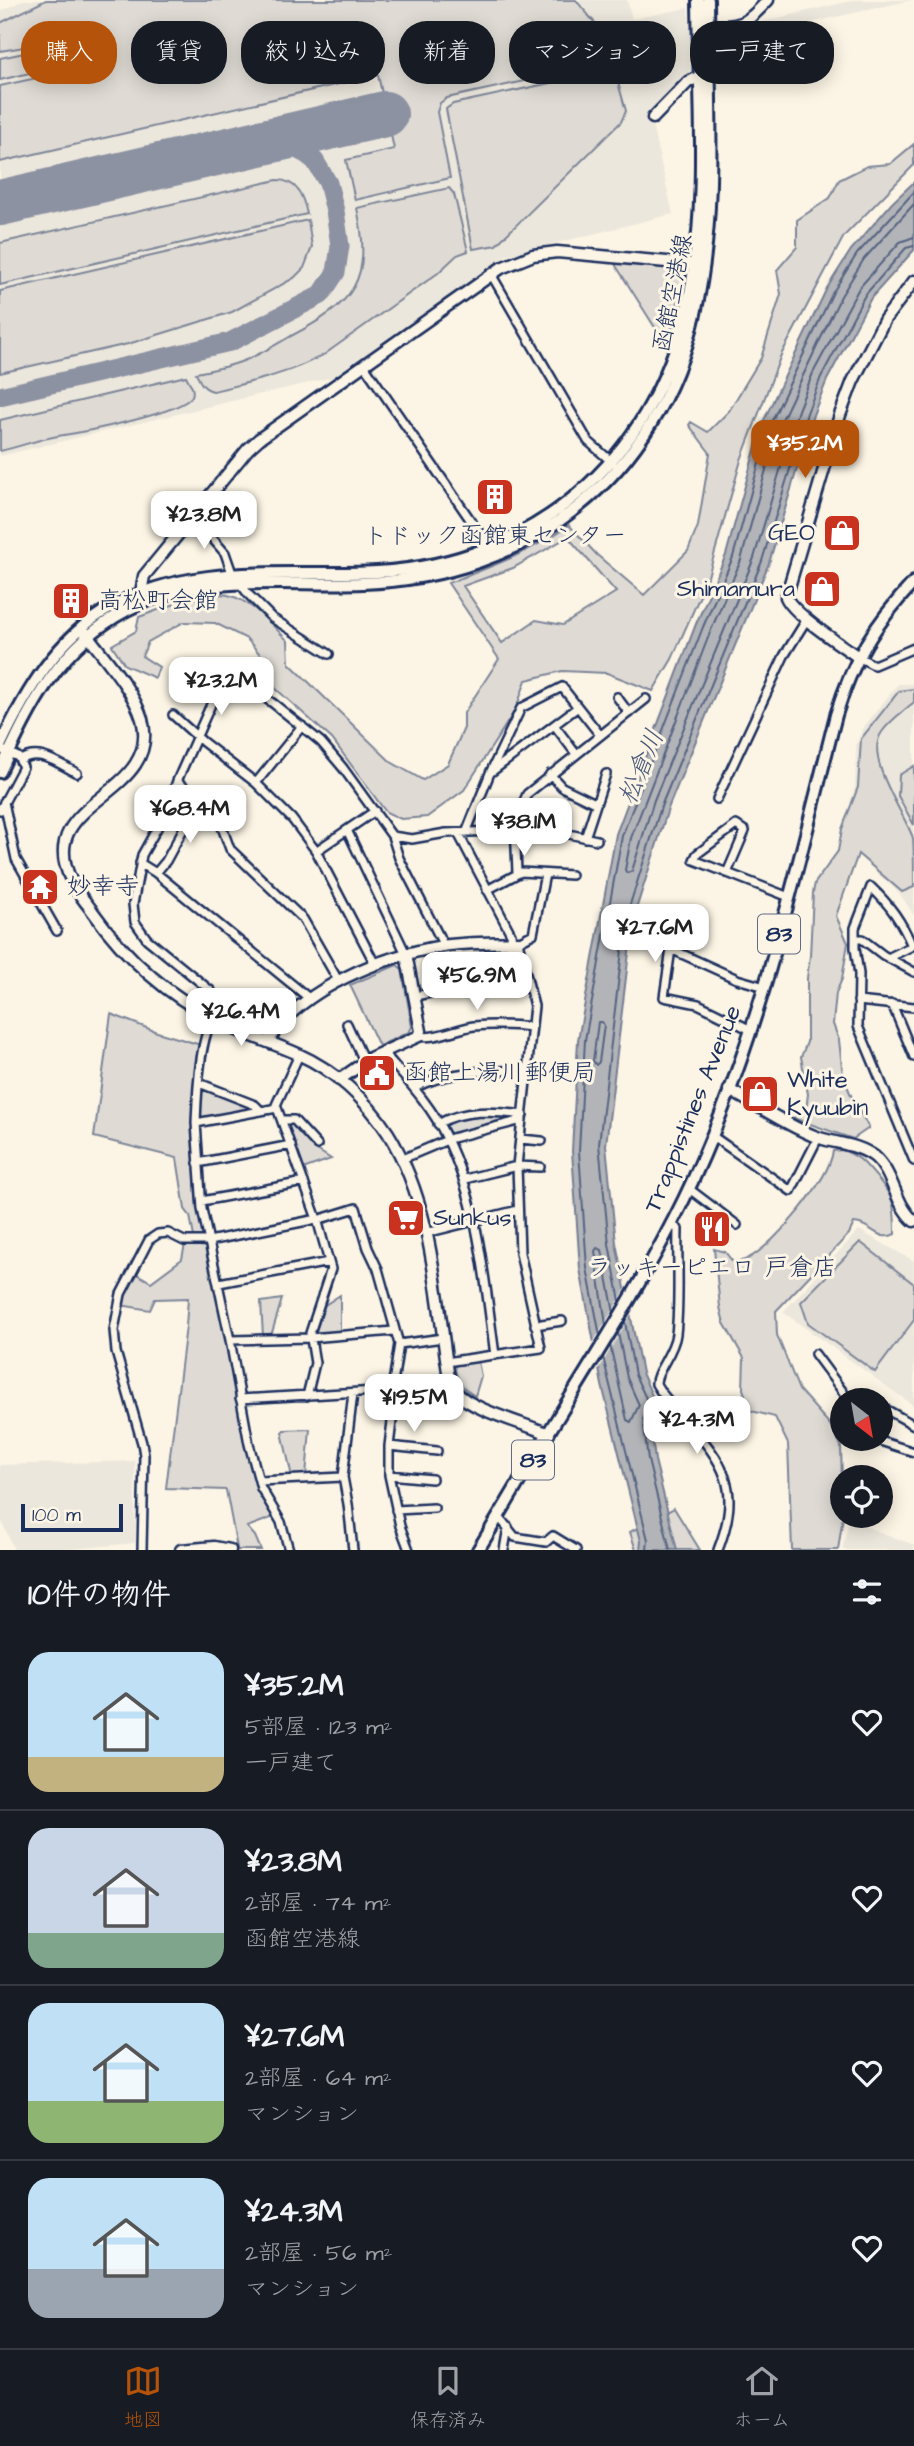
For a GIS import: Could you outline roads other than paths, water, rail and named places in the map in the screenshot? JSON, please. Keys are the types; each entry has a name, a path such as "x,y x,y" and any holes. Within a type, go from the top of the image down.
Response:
{"main road":[{"name":"函館空港線","path":"698,0 702,21"},
{"name":"函館空港線","path":"704,21 708,0"},
{"name":"函館空港線","path":"0,772 3,749 40,672 113,606 162,585 191,578 380,572 492,553 560,508 615,465 663,381 679,337 699,265 704,84"},
{"name":"Trappistines Avenue","path":"478,1550 636,1288 688,1188 729,1090 765,987 835,715 858,657 887,611 914,582"}],"street":[{"path":"748,21 768,0"},
{"path":"653,118 670,94 690,81"},
{"path":"142,587 144,576 259,439 491,274 520,259 557,252 699,265"},
{"path":"491,274 588,441 615,465"},
{"path":"914,281 862,360 840,415 786,597 788,603 807,619 858,657 874,665 914,648"},
{"path":"364,365 492,553"},
{"path":"193,516 225,553 236,578 272,618 329,654"},
{"path":"717,799 784,656 807,619"},
{"path":"85,632 136,704 143,724 143,745 128,776 74,821 65,847 66,868 74,887 123,951 166,988 212,1018 299,1055 339,1080 374,1114 402,1159 426,1233 452,1385 463,1398 549,1434"},
{"path":"289,1550 281,1522 259,1481 240,1399 202,1202 196,1123 199,1083 208,1024 219,1008 213,994 151,944 135,922 133,904 140,863 150,838 166,812 224,675 229,674 274,704 302,726 335,760 392,836 395,849 444,946"},
{"path":"446,1362 541,1348 520,1253 517,1166 534,1006 515,942 487,890 465,830 521,708 562,687 600,735"},
{"path":"617,697 629,713"},
{"path":"517,873 515,827 527,794 646,699"},
{"path":"491,773 578,707"},
{"path":"173,715 277,802 316,851 376,964"},
{"path":"256,783 302,726"},
{"path":"555,726 576,754"},
{"path":"3,749 21,760 23,767 2,806 16,859 57,931"},
{"path":"21,760 29,755 40,755 77,773"},
{"path":"550,774 562,787 595,803"},
{"path":"585,838 606,774"},
{"path":"177,781 220,821 230,849 303,919 339,982"},
{"path":"156,873 166,861 199,800"},
{"path":"316,851 375,811"},
{"path":"727,873 745,831 736,825 696,854 694,860 727,873 789,897"},
{"path":"392,836 412,839 465,830 515,827 545,829 597,840"},
{"path":"347,830 406,954 421,1031 419,1037"},
{"path":"140,863 156,873 310,999"},
{"path":"487,890 517,873 570,875"},
{"path":"268,1041 287,1017 310,999 376,964 444,946 515,942 533,934 545,874"},
{"path":"888,958 912,946 903,925 889,904 871,887 855,928 859,974 858,1026 914,1161"},
{"path":"855,939 862,939 888,958 914,972"},
{"path":"751,1030 698,1004 664,997 671,949 737,979 765,987"},
{"path":"415,996 466,986 528,982"},
{"path":"858,1001 914,1007"},
{"path":"892,1004 914,1058"},
{"path":"347,1024 365,1061"},
{"path":"339,1080 365,1061 419,1037 426,1038 472,1026 532,1027"},
{"path":"383,1052 414,1088 438,1124 465,1179 495,1355"},
{"path":"299,1055 276,1105 317,1220 331,1269 310,1333 315,1363 307,1396"},
{"path":"414,1088 466,1071 526,1071"},
{"path":"199,1083 255,1105 261,1111"},
{"path":"729,1090 810,1134 854,1146 870,1154 884,1168 900,1204 914,1221"},
{"path":"196,1123 277,1108"},
{"path":"438,1124 450,1117 471,1113 501,1112 522,1117"},
{"path":"402,1159 447,1139 522,1117"},
{"path":"282,1120 294,1120 317,1145"},
{"path":"903,1134 914,1136"},
{"path":"711,1135 790,1191 816,1142"},
{"path":"520,1139 542,1141"},
{"path":"198,1163 290,1145"},
{"path":"465,1179 517,1166 540,1167"},
{"path":"202,1202 304,1182"},
{"path":"688,1188 737,1225"},
{"path":"142,1550 144,1455 116,1352 114,1330 116,1311 146,1244 158,1234 168,1233 184,1241 209,1241 317,1220 356,1208 399,1344 393,1390 389,1475 396,1510 409,1550"},
{"path":"426,1233 518,1210"},
{"path":"670,1224 678,1228 676,1335 670,1357 656,1378 656,1384 723,1468 729,1486 728,1509 725,1533 719,1550"},
{"path":"219,1283 329,1262"},
{"path":"535,1325 562,1321"},
{"path":"230,1340 310,1338 394,1331"},
{"path":"399,1344 443,1338"},
{"path":"815,1354 840,1388"},
{"path":"240,1399 393,1390"},
{"path":"353,1393 343,1477 353,1550"},
{"path":"893,1413 914,1425"},
{"path":"893,1445 914,1452"},
{"path":"389,1446 437,1451"},
{"path":"389,1475 432,1479"},
{"path":"259,1481 343,1477"},
{"path":"396,1510 435,1508"},
{"path":"499,1517 515,1537 546,1542 554,1536 576,1550"},
{"path":"504,1550 508,1527"},
{"path":"181,1550 230,1550"}],"water":[{"path":"914,182 914,250 871,298 827,380 813,415 769,563 669,806 633,919 606,1145 616,1243 642,1373 655,1402 688,1434 679,1439 649,1416 655,1460 677,1550 640,1550 641,1541 602,1385 580,1269 572,1151 578,1040 616,834 696,624 726,555 762,424 827,288 851,250"}],"place":[{"name":"トドック函館東センター","path":"495,497"},
{"name":"GEO","path":"842,533"},
{"name":"Shimamura","path":"822,589"},
{"name":"高松町会館","path":"71,601"},
{"name":"妙幸寺","path":"40,887"},
{"name":"函館上湯川郵便局","path":"377,1073"},
{"name":"White Kyuubin","path":"760,1094"},
{"name":"Sunkus","path":"406,1218"},
{"name":"ラッキーピエロ 戸倉店","path":"712,1229"}],"water label":[{"name":"松倉川","path":"641,767"}]}
